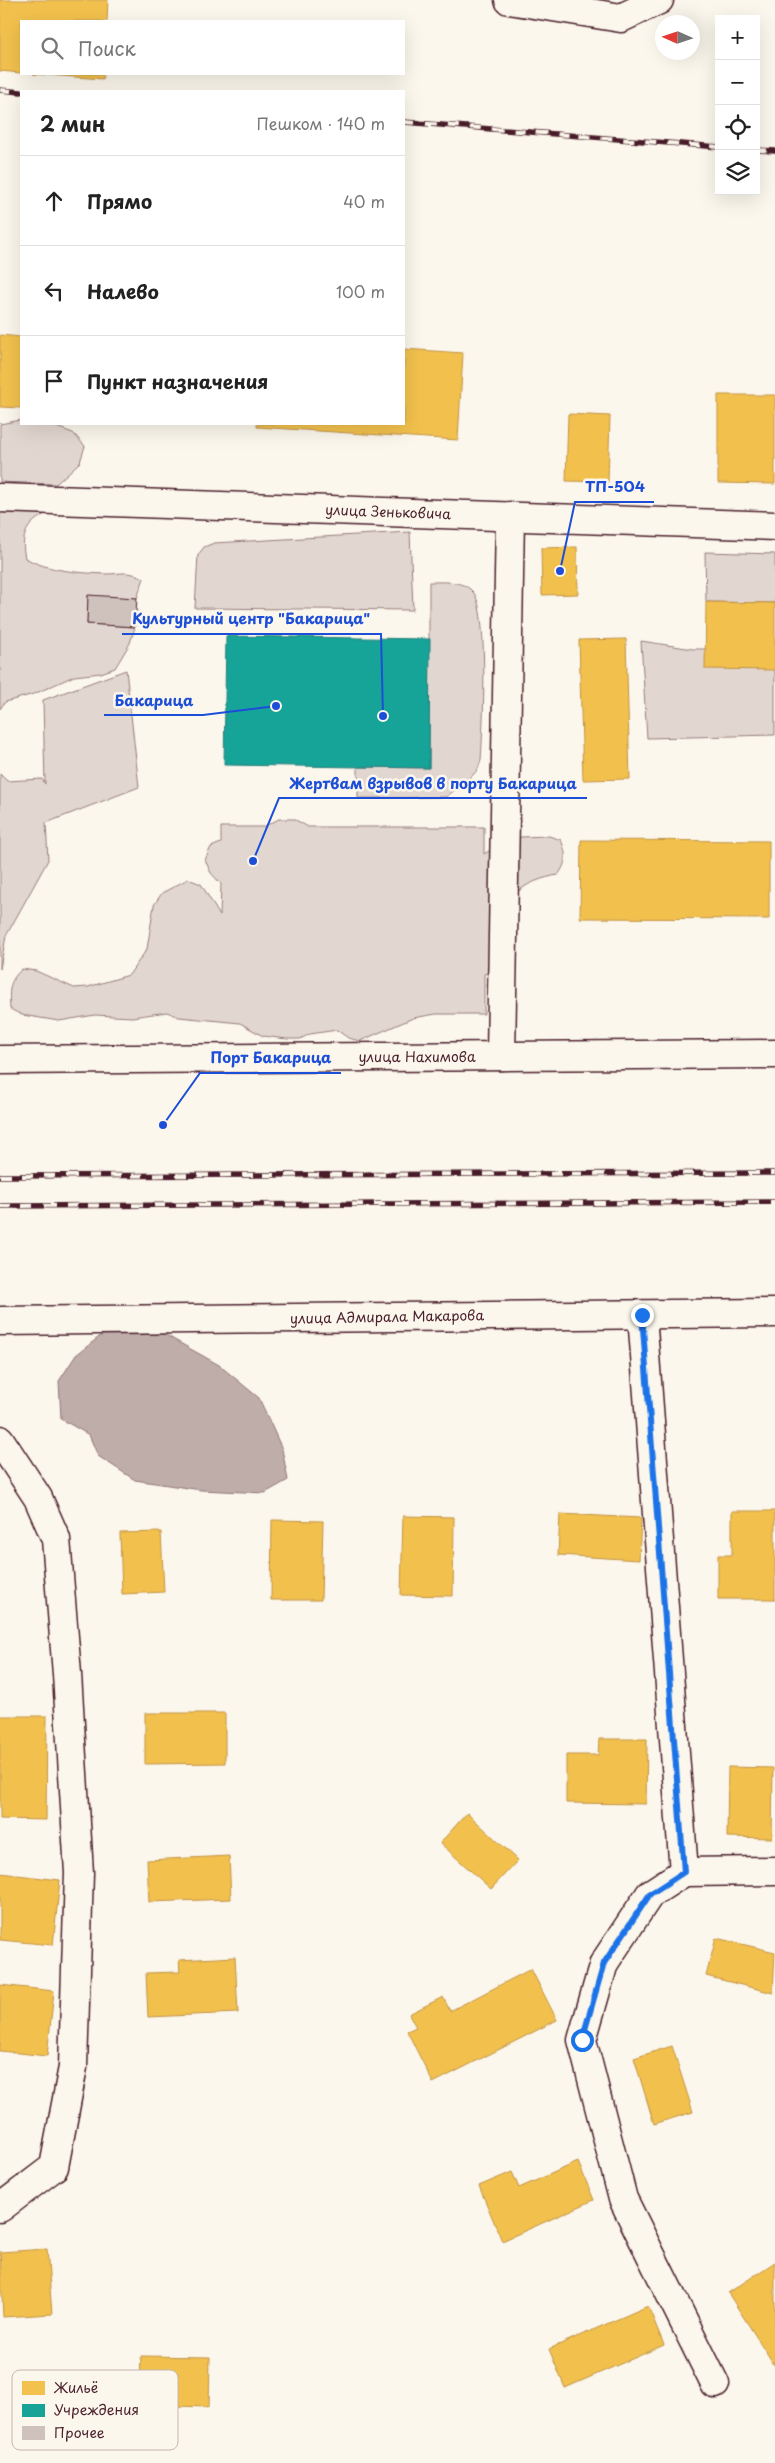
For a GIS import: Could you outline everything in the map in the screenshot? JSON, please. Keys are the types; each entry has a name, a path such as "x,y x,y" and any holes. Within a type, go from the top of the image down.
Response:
{"street":[{"path":"510,0 621,18 659,0"},
{"name":"улица Зеньковича","path":"0,498 775,526"},
{"path":"501,1056 510,516"},
{"name":"улица Нахимова","path":"0,1060 775,1054"},
{"name":"улица Адмирала Макарова","path":"0,1322 775,1313"},
{"path":"642,1315 684,1872"},
{"path":"0,1440 38,1498 56,1540 67,1674 78,1873 73,2067 54,2168 0,2208"},
{"path":"715,2384 623,2199 582,2040 604,1963 650,1894 684,1872 775,1871"}],"shaded area":[{"path":"20,420 20,425 51,425 73,433 85,446 80,462 56,484 0,482 0,424"},
{"path":"0,511 47,513 34,521 24,536 25,558 44,566 64,570 106,574 129,573 144,578 137,598 88,596 87,624 135,627 130,643 115,668 101,673 74,676 34,694 5,702 0,709"},
{"path":"410,532 413,610 195,608 198,555 204,547 214,543"},
{"path":"705,552 775,554 775,603 706,602"},
{"path":"429,582 452,582 464,585 473,592 478,603 484,671 481,760 478,769 472,776 446,797 358,798 358,767 429,768"},
{"path":"641,641 693,649 775,649 775,735 647,738"},
{"path":"126,670 139,787 46,823 48,860 6,936 0,969 0,774 7,781 42,779 45,784 43,700"},
{"path":"279,819 294,819 308,827 484,827 484,854 507,840 521,837 549,836 561,840 565,858 558,875 540,879 522,888 514,897 505,968 484,974 484,1014 436,1014 413,1018 360,1041 348,1038 337,1030 310,1034 300,1039 263,1036 240,1023 179,1017 167,1012 132,1017 95,1015 59,1021 22,1015 10,1009 10,987 14,978 22,969 36,971 74,988 88,987 129,975 147,949 154,905 162,893 188,879 201,884 220,916 221,884 211,873 205,860 211,847 221,843 221,827 263,827"},
{"path":"155,1329 219,1365 259,1398 282,1449 288,1480 265,1493 201,1490 135,1480 98,1456 89,1435 61,1419 59,1381 76,1355 103,1334"}],"building: Жильё":[{"path":"0,0 108,0 107,20 20,20 20,73 0,71"},
{"path":"47,75 103,75 103,79"},
{"path":"0,335 20,337 20,408 0,407"},
{"path":"405,349 463,353 458,440 257,427 257,425 405,425"},
{"path":"718,395 775,395 775,484 718,483"},
{"path":"568,414 610,416 608,482 566,481"},
{"path":"577,547 578,594 542,595 541,548"},
{"path":"706,602 775,603 775,670 705,669"},
{"path":"626,639 630,779 583,780 579,640"},
{"path":"581,840 769,841 769,919 580,918"},
{"path":"732,1511 775,1511 775,1599 718,1599 718,1555 732,1555"},
{"path":"560,1514 641,1518 639,1560 558,1555"},
{"path":"403,1516 454,1517 453,1596 401,1595"},
{"path":"272,1520 323,1521 321,1600 271,1600"},
{"path":"161,1532 164,1592 122,1594 120,1533"},
{"path":"145,1713 225,1713 225,1763 145,1764"},
{"path":"0,1716 47,1716 46,1820 0,1819"},
{"path":"599,1739 647,1739 646,1804 566,1803 566,1755 598,1755"},
{"path":"728,1767 773,1768 772,1838 727,1837"},
{"path":"467,1813 518,1860 491,1889 440,1843"},
{"path":"229,1856 231,1899 149,1902 147,1860"},
{"path":"0,1873 60,1880 53,1945 0,1940"},
{"path":"716,1938 775,1952 773,1993 706,1976"},
{"path":"235,1957 238,2013 148,2017 146,1973 180,1972 179,1960"},
{"path":"531,1969 557,2020 433,2083 407,2031 416,2027 409,2014 443,1997 450,2011"},
{"path":"0,1985 54,1991 47,2056 0,2051"},
{"path":"672,2046 693,2112 654,2124 634,2058"},
{"path":"578,2162 594,2200 502,2241 479,2186 512,2172 519,2188"},
{"path":"47,2249 52,2314 3,2317 0,2252"},
{"path":"775,2262 775,2366 728,2293"},
{"path":"648,2306 664,2345 565,2388 549,2349"},
{"path":"141,2356 210,2357 209,2407 178,2406 178,2370 140,2370"}],"building: Учреждения":[{"path":"226,636 430,639 429,768 224,765"}],"building: Прочее":[{"path":"88,595 137,598 135,627 87,624"}],"railway":[{"path":"0,90 20,92"},
{"path":"405,122 715,147"},
{"path":"760,150 775,151"},
{"path":"0,1176 775,1173"},
{"path":"0,1206 775,1202"}],"place":[{"name":"ТП-504","path":"560,571"},
{"name":"Бакарица","path":"276,706"},
{"name":"Культурный центр \"Бакарица\"","path":"383,716"},
{"name":"Жертвам взрывов в порту Бакарица","path":"253,861"},
{"name":"Порт Бакарица","path":"163,1125"}],"route":[{"path":"582,2040 604,1963 650,1894 684,1872 642,1315"}]}
